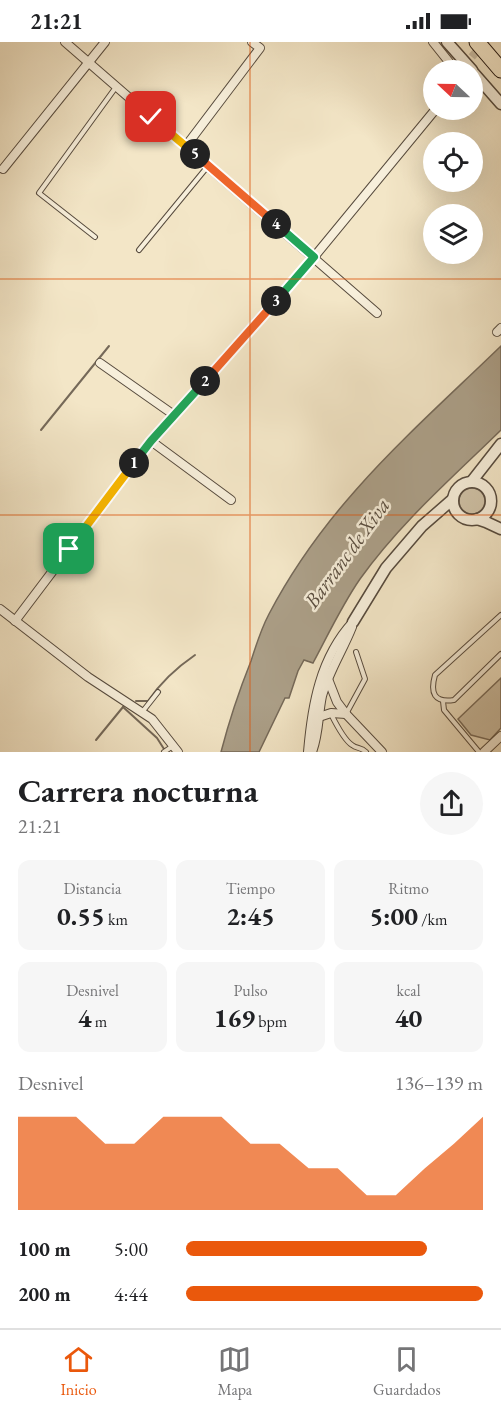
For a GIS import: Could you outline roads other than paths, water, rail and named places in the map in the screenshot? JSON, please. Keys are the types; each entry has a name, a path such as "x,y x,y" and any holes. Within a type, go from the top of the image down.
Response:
{"highway":[{"path":"477,42 501,70"}],"street":[{"path":"65,42 377,313"},
{"path":"3,169 105,42"},
{"path":"186,146 260,48 252,42"},
{"path":"433,42 447,60"},
{"path":"447,42 459,60"},
{"path":"483,87 501,104"},
{"path":"15,621 151,441 314,257 426,120"},
{"path":"100,363 174,415"},
{"path":"151,441 231,500"},
{"path":"472,481 499,446"},
{"path":"487,488 488,461"},
{"path":"310,752 328,679 353,622 386,568 422,526 453,499 461,484 472,481 483,484 487,488 490,494 490,507 501,529"},
{"path":"453,499 458,514 501,529"},
{"path":"477,519 482,517 490,507"},
{"path":"422,526 439,516 458,514"},
{"path":"0,609 88,677 143,712 160,728 176,749"},
{"path":"310,752 314,698 321,674 341,636 353,622"},
{"path":"328,679 337,702 382,752"},
{"path":"319,717 331,713 346,714"},
{"path":"484,752 501,736"}],"lane":[{"path":"95,237 39,193 116,87"},
{"path":"139,250 208,166"},
{"path":"501,615 435,675 432,686 435,695 439,700 454,700 501,654"},
{"path":"346,714 365,679 356,652"},
{"path":"143,712 158,692"},
{"path":"443,701 444,710 479,752"},
{"path":"331,713 336,725 351,745 366,752"},
{"path":"352,752 358,747"},
{"path":"165,752 176,749"}],"water":[{"name":"Barranc de Xiva","path":"501,346 501,430 409,520 360,579 313,663 304,660 289,698 285,698 259,752 221,752 234,706 264,625 292,574 317,537 373,471"}],"waterway":[{"path":"41,430 109,346"},
{"path":"136,701 148,701 169,676 195,655"},
{"path":"123,707 157,738 164,749"},
{"path":"96,740 123,707"}],"tunnel":[{"path":"469,60 482,45"}]}
